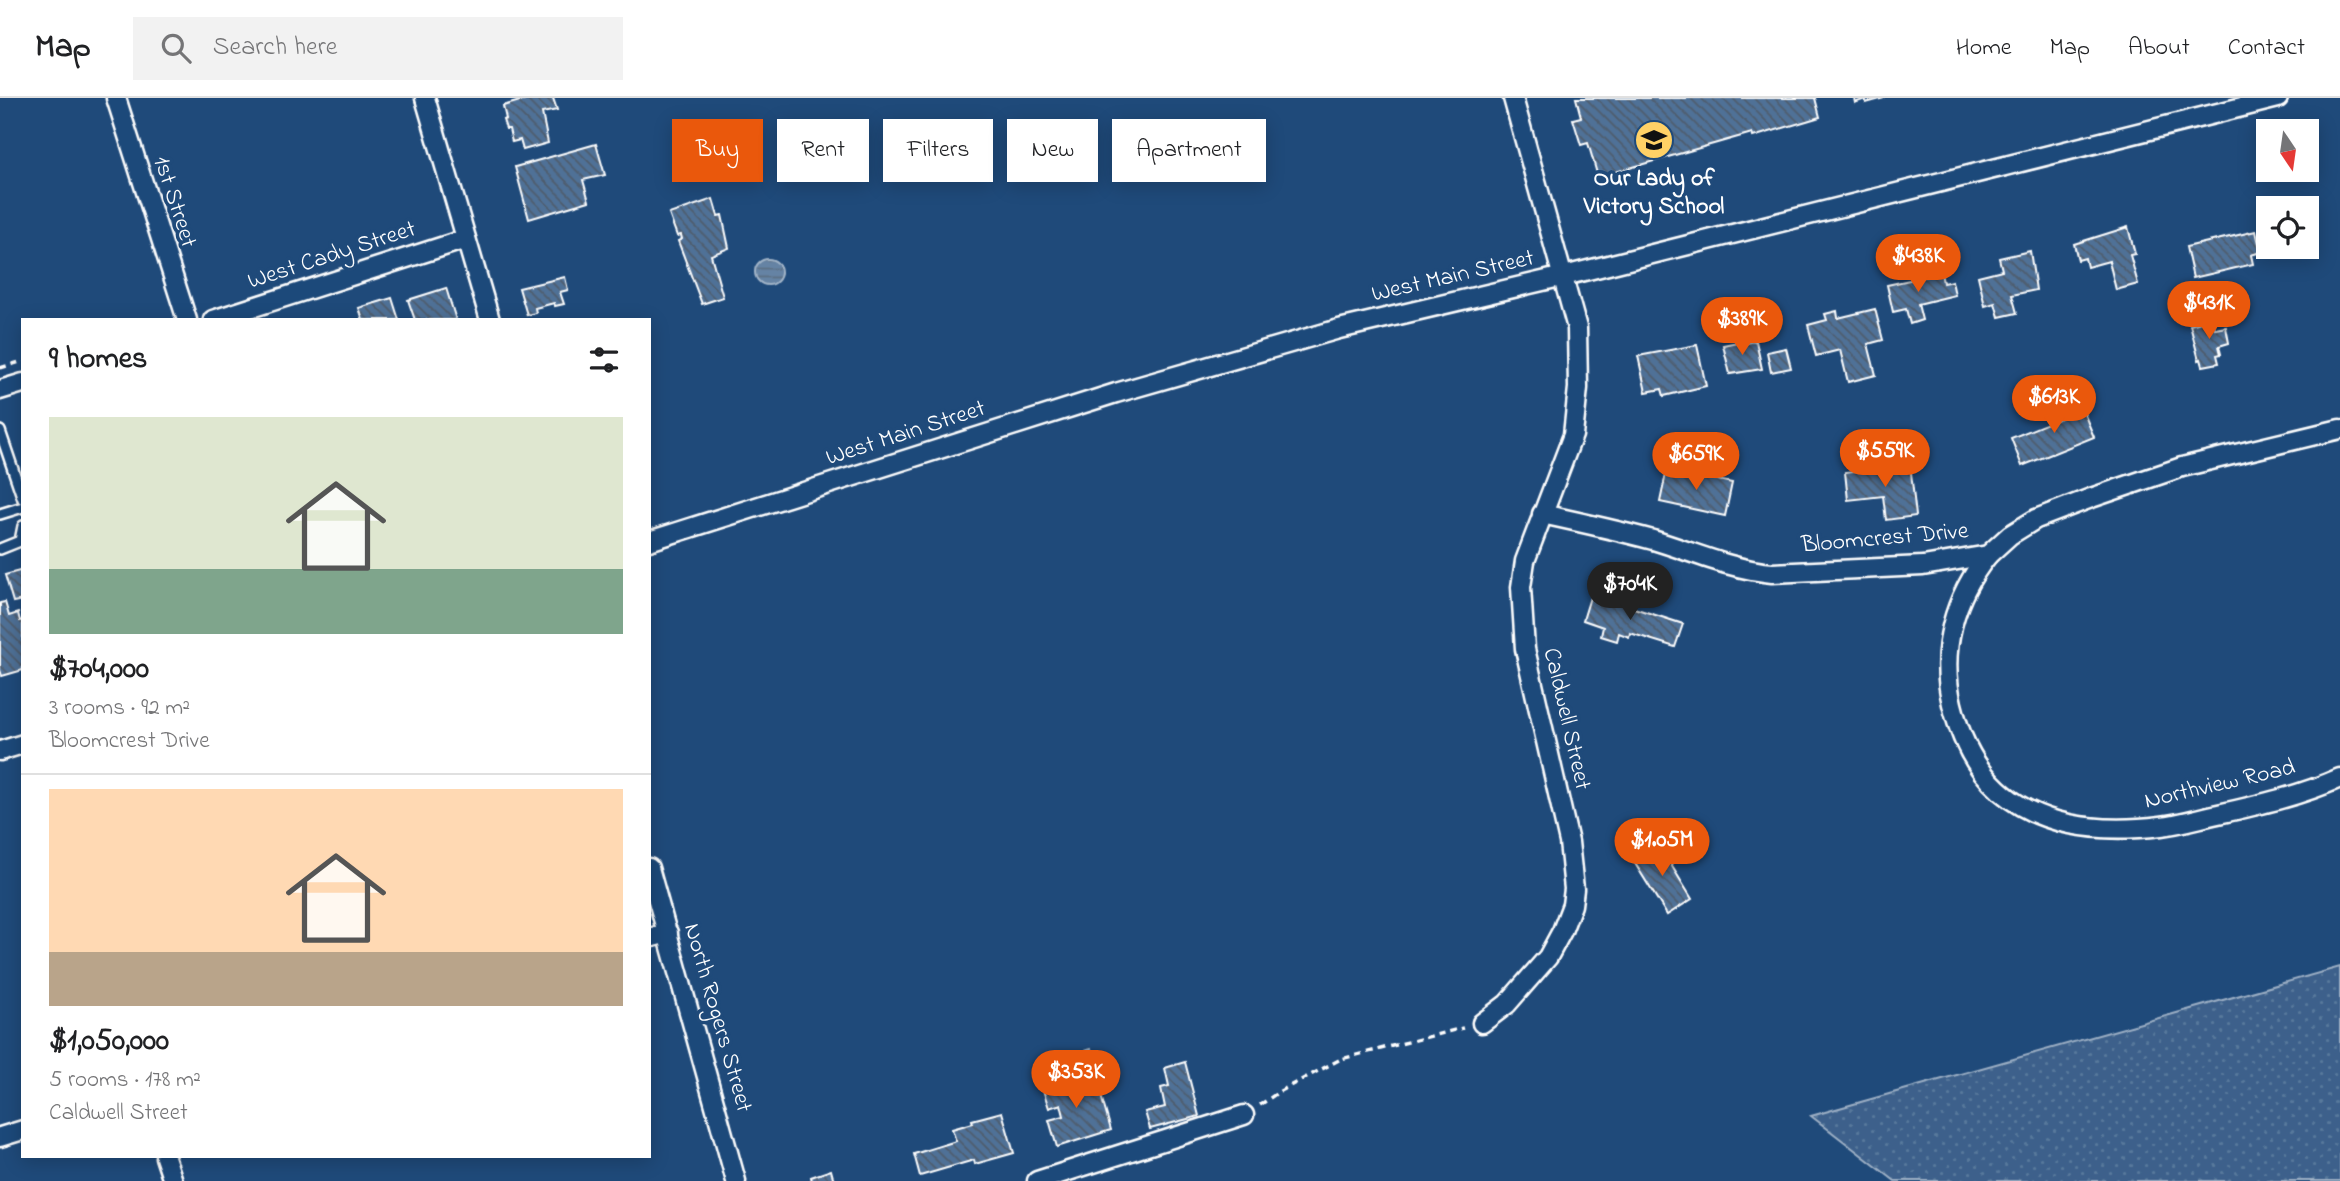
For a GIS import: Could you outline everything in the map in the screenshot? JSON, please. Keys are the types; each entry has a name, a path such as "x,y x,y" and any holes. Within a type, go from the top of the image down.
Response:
{"street":[{"name":"1st Street","path":"116,98 186,318"},
{"path":"425,98 489,318"},
{"name":"Caldwell Street","path":"1482,1023 1507,1004 1548,957 1562,931 1573,897 1573,868 1569,842 1522,631 1521,587 1525,561 1566,455 1577,411 1577,328 1513,98"},
{"name":"West Main Street","path":"651,540 1192,370 1339,329 1564,276 2277,98"},
{"name":"West Cady Street","path":"219,318 466,239"},
{"path":"0,390 21,384"},
{"name":"Bloomcrest Drive","path":"1542,514 1654,541 1737,568 1772,573 1923,566 1988,555 2010,535 2036,519 2182,467 2340,429"},
{"name":"Northview Road","path":"1988,555 1964,590 1955,613 1947,653 1949,691 1955,715 1974,761 1998,791 2016,804 2036,815 2076,825 2124,829 2164,826 2246,808 2340,778"},
{"path":"0,751 21,745"},
{"name":"North Rogers Street","path":"651,875 736,1181"},
{"path":"651,937 668,933"},
{"path":"1037,1181 1244,1115"},
{"path":"0,1137 21,1131"},
{"path":"165,1158 173,1181"}],"lane":[{"path":"0,432 3,454 21,494"},
{"path":"0,514 21,508"},
{"path":"0,548 20,541 21,536"}],"path":[{"path":"1244,1115 1280,1091 1341,1059 1482,1023"}],"shaded area":[{"path":"768,259 777,263 781,272 777,281 768,285 759,281 755,272 759,263"},
{"path":"2340,967 2340,1181 1895,1181 1811,1116"},
{"path":"1091,1049 1097,1068 1086,1071 1083,1062 1058,1070 1055,1060"}],"building":[{"path":"530,98 553,98 557,110 542,113 548,143 523,150 520,140 512,142 509,129 506,129 503,106"},
{"name":"Our Lady of Victory School","path":"1576,98 1815,98 1820,117 1753,137 1752,133 1598,177 1588,143 1581,145 1573,119 1581,117"},
{"path":"1854,98 1884,98 1866,103 1865,99 1855,103"},
{"path":"596,144 605,175 583,180 589,201 529,219 515,167"},
{"path":"713,199 718,216 722,215 729,248 711,255 723,297 702,304 678,241 682,239 681,235 677,236 669,214"},
{"path":"2128,227 2135,254 2130,255 2138,284 2116,290 2109,261 2087,267 2085,258 2078,260 2074,244"},
{"path":"2256,231 2256,254 2251,255 2253,264 2193,278 2186,247"},
{"path":"2030,251 2036,290 2012,295 2017,313 1999,317 1995,303 1985,306 1978,276 2002,270 1999,258"},
{"path":"1941,273 1943,283 1952,281 1955,295 1918,304 1922,320 1910,324 1906,309 1893,312 1887,285"},
{"path":"565,277 568,290 560,292 564,304 555,306 554,303 535,308 536,313 527,315 519,288"},
{"path":"446,288 455,318 414,318 408,300"},
{"path":"392,298 398,318 362,318 359,308"},
{"path":"1875,309 1883,340 1868,344 1876,375 1848,382 1840,350 1816,356 1808,325 1827,320 1825,314 1837,311 1838,318"},
{"path":"2213,319 2215,329 2226,327 2229,343 2219,346 2219,363 2203,366 2190,325"},
{"path":"1742,341 1742,344 1756,341 1762,369 1730,374 1723,345"},
{"path":"1697,345 1706,386 1664,396 1662,389 1646,392 1638,356"},
{"path":"1786,348 1791,368 1771,372 1767,352"},
{"path":"2078,399 2094,437 2022,466 2011,438 2063,417 2059,407"},
{"path":"1910,464 1916,516 1886,520 1883,496 1848,500 1845,472"},
{"path":"1667,469 1732,483 1725,516 1660,502"},
{"path":"21,571 21,600 13,602 5,575"},
{"path":"1591,594 1683,624 1675,647 1630,633 1629,637 1619,633 1617,641 1601,636 1603,627 1583,620"},
{"path":"5,602 9,616 18,613 21,621 21,671 2,676 0,670 0,603"},
{"path":"1657,842 1692,899 1667,915 1631,857"},
{"path":"1185,1062 1199,1116 1150,1129 1145,1112 1165,1107 1161,1088 1169,1086 1165,1068"},
{"path":"1088,1075 1091,1084 1097,1082 1111,1130 1057,1147 1049,1120 1064,1116 1061,1104 1049,1108 1041,1084 1061,1078 1062,1083"},
{"path":"1002,1112 1014,1153 975,1164 974,1160 920,1176 914,1154 956,1141 952,1129"},
{"path":"831,1170 834,1181 812,1181 811,1177"}],"place":[{"name":"Our Lady of Victory School","path":"1654,140"}]}
